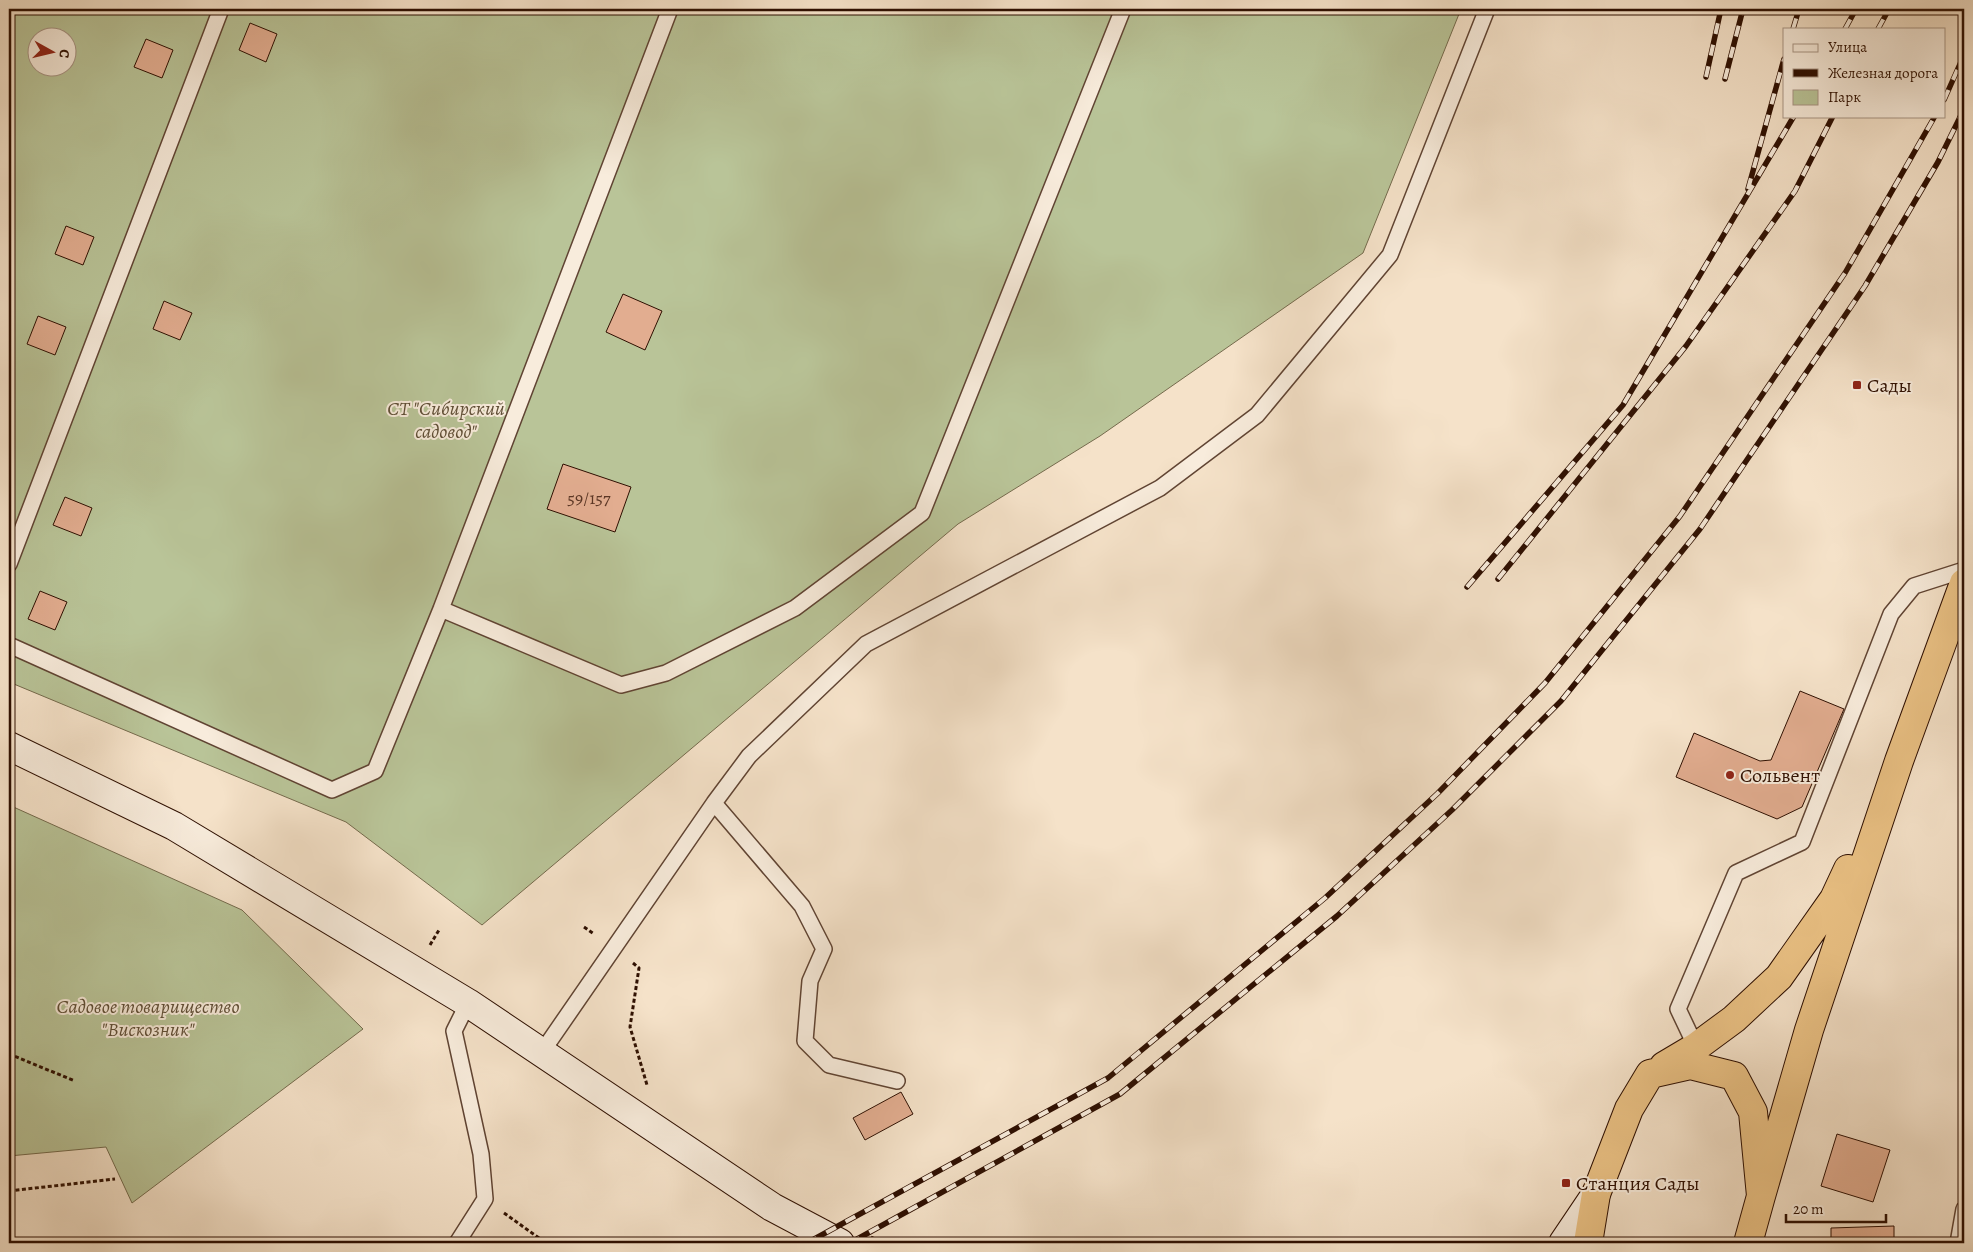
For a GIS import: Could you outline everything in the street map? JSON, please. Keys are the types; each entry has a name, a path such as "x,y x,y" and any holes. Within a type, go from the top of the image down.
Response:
{"highway":[{"path":"1748,1243 1809,1030 1899,761 1964,583"},
{"path":"1588,1243 1596,1194 1629,1109 1650,1074 1696,1047 1734,1018 1779,977 1834,899 1899,761"},
{"path":"1650,1074 1690,1065 1734,1076 1753,1112 1761,1196"}],"street":[{"path":"9,746 174,826 468,1003 772,1208 840,1243"},
{"path":"1563,1243 1596,1194"}],"lane":[{"path":"9,564 221,9"},
{"path":"9,645 332,790 375,771 441,609 670,9"},
{"path":"441,609 621,685 666,673 795,608 922,513 1123,9"},
{"path":"542,1052 714,803 749,756 866,644 1160,488 1257,414 1390,255 1487,9"},
{"path":"1696,1047 1678,1010 1736,873 1802,842 1891,614 1914,586 1964,570"},
{"path":"714,803 802,906 824,949 810,981 805,1041 829,1065 897,1081"},
{"path":"457,1243 484,1199 481,1154 454,1031 468,1003"},
{"path":"1958,1243 1964,1208"}],"path":[{"path":"584,926 639,968 630,1027 647,1086 655,1092"},
{"path":"9,1054 75,1081"},
{"path":"9,1191 115,1179"},
{"path":"484,1199 546,1243"},
{"path":"866,1234 883,1243"}],"green space":[{"name":"СТ \"Сибирский садовод\"","path":"9,9 1461,9 1363,253 1100,436 958,524 482,925 346,822 9,682"},
{"name":"Садовое товарищество \"Вискозник\"","path":"9,805 242,910 363,1029 132,1203 106,1147 9,1156"}],"building":[{"path":"250,23 277,34 266,62 239,50"},
{"path":"146,39 173,50 162,78 134,67"},
{"path":"66,226 94,237 83,265 55,254"},
{"path":"623,294 662,311 645,350 606,332"},
{"path":"164,301 192,313 180,340 153,329"},
{"path":"38,316 66,327 55,355 27,344"},
{"path":"563,464 631,487 615,532 547,509"},
{"path":"65,497 92,508 81,536 53,525"},
{"path":"40,591 67,602 55,630 28,619"},
{"path":"1800,691 1844,709 1802,807 1777,819 1676,777 1694,733 1760,761 1771,760"},
{"path":"901,1092 913,1114 865,1140 853,1118"},
{"path":"1837,1134 1890,1150 1873,1202 1821,1186"},
{"path":"1894,1226 1894,1243 1831,1243 1831,1228"}],"railway":[{"path":"1706,77 1721,9"},
{"path":"1725,79 1743,9"},
{"path":"1793,28 1799,9"},
{"path":"1846,28 1856,9"},
{"path":"1879,28 1889,9"},
{"path":"1946,96 1964,55"},
{"path":"1748,189 1783,63"},
{"path":"850,1243 1120,1094 1337,916 1452,810 1561,701 1700,529 1865,286 1938,162 1964,109"},
{"path":"1467,587 1623,405 1793,118"},
{"path":"1498,579 1686,346 1795,191 1832,118"},
{"path":"807,1243 1108,1078 1325,898 1438,793 1545,683 1680,516 1845,273 1934,118"}],"place":[{"name":"Сады","path":"1857,385"},
{"name":"Сольвент","path":"1730,775"},
{"name":"Станция Сады","path":"1566,1183"}]}
